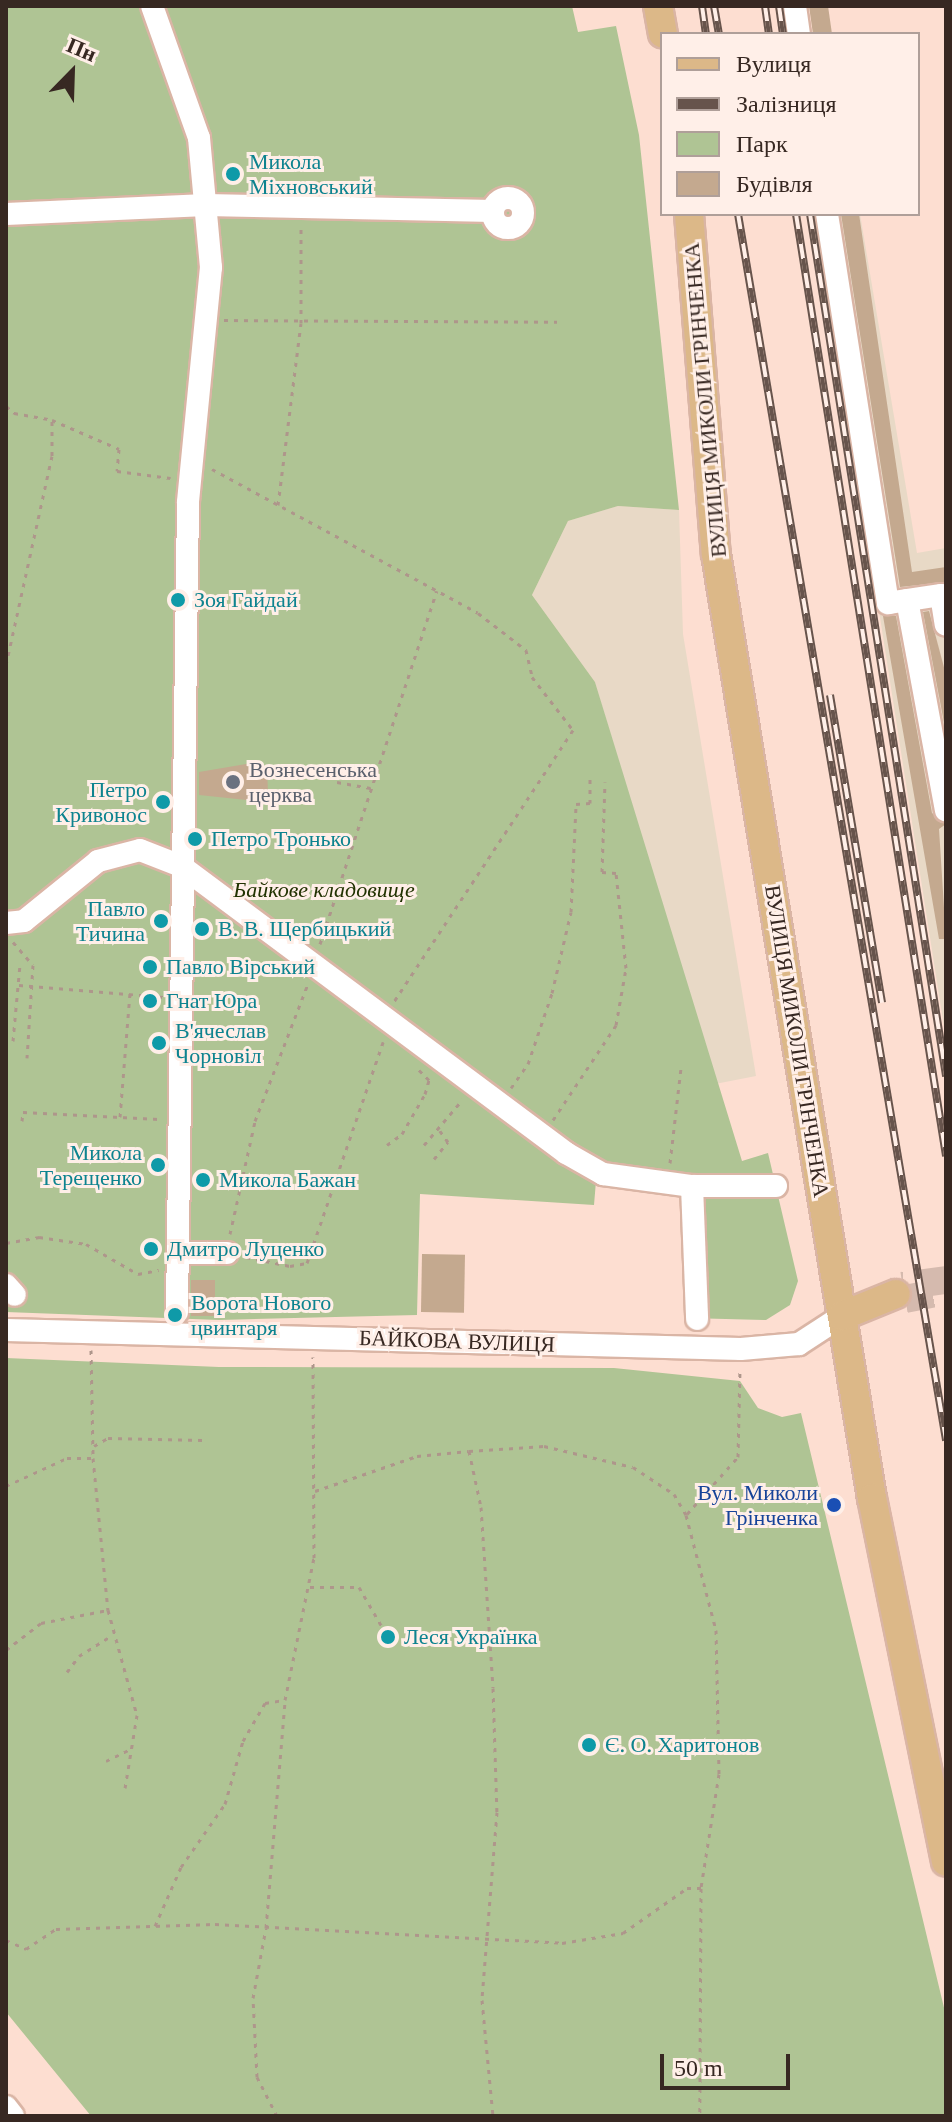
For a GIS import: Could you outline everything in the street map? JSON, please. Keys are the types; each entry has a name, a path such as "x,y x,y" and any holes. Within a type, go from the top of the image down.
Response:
{"main road":[{"path":"658,6 663,32"},
{"name":"ВУЛИЦЯ МИКОЛИ ГРІНЧЕНКА","path":"689,216 716,554 887,1581 946,1862"},
{"name":"БАЙКОВА ВУЛИЦЯ","path":"842,1316 896,1294"}],"street":[{"path":"152,6 199,138 206,205 208,320 193,459 181,866 177,1322"},
{"path":"795,6 799,32"},
{"path":"6,214 206,205 493,211"},
{"path":"827,216 888,603 941,595 946,625"},
{"path":"907,600 946,810"},
{"path":"6,923 24,921 98,861 140,850 181,866 542,1136 603,1174 692,1186 776,1186"},
{"path":"692,1186 697,1319"},
{"path":"178,1261 227,1253"},
{"name":"БАЙКОВА ВУЛИЦЯ","path":"6,1330 92,1333 177,1322 313,1337 741,1349 799,1344 842,1316"},
{"path":"6,2107 13,2116"}],"path":[{"path":"278,505 301,323 301,207"},
{"path":"208,320 301,323 557,322"},
{"path":"6,406 14,413 52,420 119,449 117,471 154,476"},
{"path":"6,665 52,456 52,420"},
{"path":"193,459 478,613 526,650 532,677 573,730 383,1018"},
{"path":"397,1048 386,1037 378,1051 307,1263 290,1266 227,1253 255,1121 313,965 437,591"},
{"path":"499,1104 528,1064 542,1032 571,912 576,804 590,803 590,777"},
{"path":"337,782 370,788"},
{"path":"542,1136 590,1069 618,1011 626,968 616,873 602,872 605,782"},
{"path":"6,932 33,965 27,1058"},
{"path":"13,1041 20,964"},
{"path":"19,985 168,998"},
{"path":"120,1117 130,993"},
{"path":"387,1145 402,1134 429,1080 407,1059"},
{"path":"670,1162 681,1068"},
{"path":"424,1145 440,1131 473,1084"},
{"path":"22,1121 23,1112 167,1120"},
{"path":"434,1159 448,1142 440,1131"},
{"path":"6,1243 39,1237 86,1244 138,1274 178,1261"},
{"path":"92,1333 93,1458 108,1610 112,1635 137,1715 125,1788"},
{"path":"277,2116 257,2077 253,2046 253,1998 266,1928 285,1700 310,1587 315,1491 313,1337"},
{"path":"686,1515 738,1457 741,1349"},
{"path":"94,1446 108,1438 203,1440"},
{"path":"315,1491 417,1456 544,1446 633,1467 674,1494 686,1515 716,1630 719,1774 701,1888 700,2116"},
{"path":"469,1451 481,1507 497,1812 491,1938 482,2000 493,2116"},
{"path":"6,1486 67,1458 93,1458"},
{"path":"310,1587 359,1587 388,1637"},
{"path":"6,1650 41,1623 108,1610"},
{"path":"67,1672 79,1656 112,1635"},
{"path":"155,1926 181,1867 225,1804 243,1741 265,1703 285,1700"},
{"path":"106,1761 131,1749"},
{"path":"6,1940 26,1949 56,1929 155,1926 266,1928 562,1943 623,1933 687,1888 701,1888"}],"shaded area":[{"path":"817,216 860,216 917,553 946,548 946,1040"},
{"path":"618,506 679,510 683,634 756,1076 715,1084 595,682 532,595 568,521"}],"green space":[{"name":"Байкове кладовище","path":"6,6 572,6 578,32 616,26 639,135 679,510 618,506 568,521 532,595 595,682 742,1161 768,1153 798,1281 790,1305 766,1320 687,1318 688,1187 596,1181 594,1205 420,1194 417,1315 219,1320 6,1312"},
{"path":"6,1358 219,1367 614,1368 740,1381 758,1408 782,1417 801,1413 946,2016 946,2116 91,2116 6,2012"}],"building":[{"path":"809,6 828,6 832,32 813,32"},
{"path":"841,216 859,216 912,572 946,567 946,582 900,587"},
{"path":"929,611 946,675 946,733 923,612"},
{"path":"883,616 896,616 932,813 946,824 939,829 946,939 939,939"},
{"name":"Вознесенська церква","path":"252,763 253,771 267,770 268,792 255,793 256,801 199,795 199,772"},
{"path":"422,1254 465,1255 464,1313 421,1312"},
{"path":"191,1280 215,1280 215,1316 191,1316"}],"tunnel":[{"path":"946,1280 902,1286 896,1294 905,1299 946,1291"}],"railway":[{"path":"702,6 706,32"},
{"path":"714,6 719,32"},
{"path":"765,6 769,32"},
{"path":"779,6 783,32"},
{"path":"738,216 946,1440"},
{"path":"796,216 946,1156"},
{"path":"810,216 946,1076"},
{"path":"830,695 882,1003"}],"place":[{"name":"Микола Міхновський","path":"233,174"},
{"name":"Зоя Гайдай","path":"178,600"},
{"name":"Вознесенська церква","path":"233,782"},
{"name":"Петро Кривонос","path":"163,802"},
{"name":"Петро Тронько","path":"195,839"},
{"name":"Павло Тичина","path":"161,921"},
{"name":"В. В. Щербицький","path":"202,929"},
{"name":"Павло Вірський","path":"150,967"},
{"name":"Гнат Юра","path":"150,1001"},
{"name":"В'ячеслав Чорновіл","path":"159,1043"},
{"name":"Микола Терещенко","path":"158,1165"},
{"name":"Микола Бажан","path":"203,1180"},
{"name":"Дмитро Луценко","path":"151,1249"},
{"name":"Ворота Нового цвинтаря","path":"175,1315"},
{"name":"Вул. Миколи Грінченка","path":"834,1505"},
{"name":"Леся Українка","path":"388,1637"},
{"name":"Є. О. Харитонов","path":"589,1745"}]}
